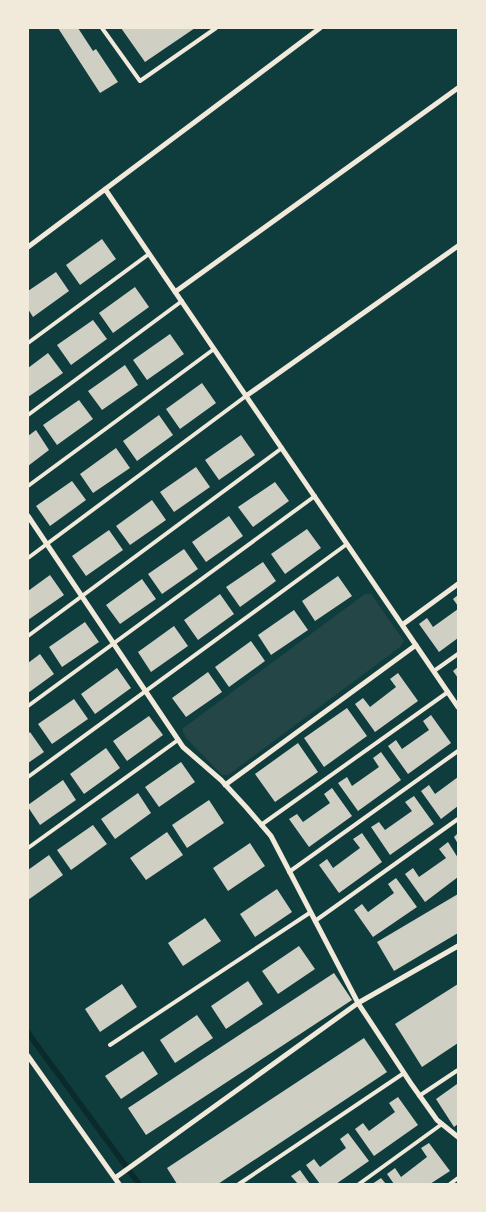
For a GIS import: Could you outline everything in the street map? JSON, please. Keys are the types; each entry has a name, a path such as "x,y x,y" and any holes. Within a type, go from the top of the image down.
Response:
{"street":[{"path":"28,246 320,28"},
{"path":"175,292 458,88"},
{"path":"104,189 458,707"},
{"path":"246,396 458,246"},
{"path":"28,516 183,747 225,785 270,836 358,1003 437,1120 457,1134"},
{"path":"402,625 458,584"},
{"path":"225,785 416,645"},
{"path":"115,1178 358,1003 458,946"},
{"path":"28,1056 119,1184"}],"lane":[{"path":"102,28 140,81 216,28"},
{"path":"28,343 149,254"},
{"path":"28,416 182,301"},
{"path":"28,486 214,348"},
{"path":"28,558 246,396"},
{"path":"28,636 282,448"},
{"path":"28,706 315,496"},
{"path":"28,777 347,544"},
{"path":"434,671 458,654"},
{"path":"261,825 448,692"},
{"path":"28,848 178,740"},
{"path":"289,872 458,751"},
{"path":"315,921 458,819"},
{"path":"110,1045 311,912"},
{"path":"419,1096 458,1070"},
{"path":"239,1184 404,1073"},
{"path":"359,1184 442,1124"},
{"path":"450,1184 458,1178"}],"shaded area":[{"path":"365,594 371,594 404,641 400,647 228,775 222,775 186,738 182,729"}],"building":[{"path":"58,28 78,28 93,51 96,49 118,82 100,93"},
{"path":"121,28 195,28 145,62"},
{"path":"102,239 116,259 80,285 66,265"},
{"path":"56,272 69,291 33,317 28,309 28,291"},
{"path":"135,287 149,307 113,333 99,313"},
{"path":"93,320 107,339 71,365 57,345"},
{"path":"170,334 184,354 147,380 133,360"},
{"path":"48,353 63,373 28,397 28,368"},
{"path":"125,365 138,385 102,410 88,391"},
{"path":"202,383 216,403 180,429 166,409"},
{"path":"79,400 93,419 57,445 43,425"},
{"path":"159,415 173,435 137,461 123,441"},
{"path":"36,430 49,450 28,466 28,436"},
{"path":"241,435 255,455 219,480 205,460"},
{"path":"116,448 130,468 93,493 80,474"},
{"path":"196,467 210,487 174,512 160,492"},
{"path":"72,481 86,500 50,526 36,506"},
{"path":"275,482 289,501 253,527 238,507"},
{"path":"152,500 166,520 130,545 116,526"},
{"path":"229,516 243,536 206,562 192,542"},
{"path":"307,529 321,548 285,574 271,554"},
{"path":"109,530 123,550 86,576 72,556"},
{"path":"184,549 198,569 162,594 148,574"},
{"path":"263,562 276,581 240,607 226,587"},
{"path":"50,575 64,595 28,620 28,591"},
{"path":"338,576 352,596 315,621 302,601"},
{"path":"142,579 156,599 120,624 106,605"},
{"path":"220,594 234,614 198,640 184,620"},
{"path":"458,595 458,606 453,599"},
{"path":"458,609 458,638 439,652 419,624 427,618 433,627"},
{"path":"294,610 308,630 271,655 258,635"},
{"path":"85,622 99,642 62,667 49,647"},
{"path":"174,626 188,646 151,672 138,652"},
{"path":"251,641 265,661 229,687 215,667"},
{"path":"40,654 54,674 28,693 28,663"},
{"path":"458,667 458,678 453,671"},
{"path":"117,668 131,688 95,714 81,694"},
{"path":"208,672 222,692 186,717 172,698"},
{"path":"398,673 418,701 375,732 355,704 363,698 370,707 396,687 390,679"},
{"path":"74,699 88,719 52,744 38,724"},
{"path":"347,708 367,736 324,767 304,738"},
{"path":"431,715 451,743 408,774 388,746 396,740 402,749 429,730 423,721"},
{"path":"149,716 163,735 127,761 113,741"},
{"path":"30,732 44,752 28,763 28,734"},
{"path":"298,743 318,772 275,802 255,774"},
{"path":"106,748 120,768 84,794 70,774"},
{"path":"381,752 401,780 358,811 338,783 347,777 352,786 379,767 373,758"},
{"path":"181,762 195,782 159,807 145,787"},
{"path":"458,777 458,806 441,819 421,791 429,785 435,794"},
{"path":"63,780 76,800 40,825 28,805"},
{"path":"332,788 352,816 309,847 289,819 297,814 303,822 330,803 324,794"},
{"path":"138,793 151,813 115,839 101,819"},
{"path":"414,796 434,824 390,855 371,827 379,822 385,830 412,811 405,802"},
{"path":"209,800 224,823 187,848 172,825"},
{"path":"93,825 107,844 71,870 57,850"},
{"path":"167,832 183,855 146,880 130,858"},
{"path":"362,833 382,862 339,893 319,865 327,859 333,868 360,848 353,839"},
{"path":"458,833 458,844 454,837"},
{"path":"448,842 458,858 458,877 425,902 405,874 413,868 419,877 446,858 439,849"},
{"path":"250,843 265,866 228,891 213,868"},
{"path":"49,855 63,875 28,900 28,870"},
{"path":"396,878 417,907 373,937 354,910 362,904 368,912 394,893 388,884"},
{"path":"277,889 292,912 255,937 240,914"},
{"path":"458,894 458,933 394,971 377,942"},
{"path":"205,918 221,941 183,966 168,943"},
{"path":"299,946 315,969 278,994 262,971"},
{"path":"334,973 352,1000 146,1135 128,1108"},
{"path":"248,981 263,1004 226,1029 211,1006"},
{"path":"122,984 137,1007 100,1032 85,1009"},
{"path":"458,984 458,1043 422,1067 395,1024"},
{"path":"197,1015 213,1038 175,1063 160,1040"},
{"path":"364,1038 387,1072 218,1184 177,1184 167,1168"},
{"path":"143,1051 158,1074 121,1099 105,1076"},
{"path":"457,1084 458,1124 454,1127 436,1099"},
{"path":"398,1097 418,1125 374,1156 355,1129 363,1123 369,1131 395,1112 389,1103"},
{"path":"348,1133 369,1161 336,1184 320,1184 306,1165 314,1159 320,1167 346,1148 340,1139"},
{"path":"429,1143 450,1171 430,1184 394,1184 387,1174 395,1168 401,1177 427,1157 421,1148"},
{"path":"300,1170 310,1184 298,1184 291,1176"},
{"path":"381,1178 386,1184 372,1184"}],"waterway":[{"path":"28,1033 139,1184"}]}
